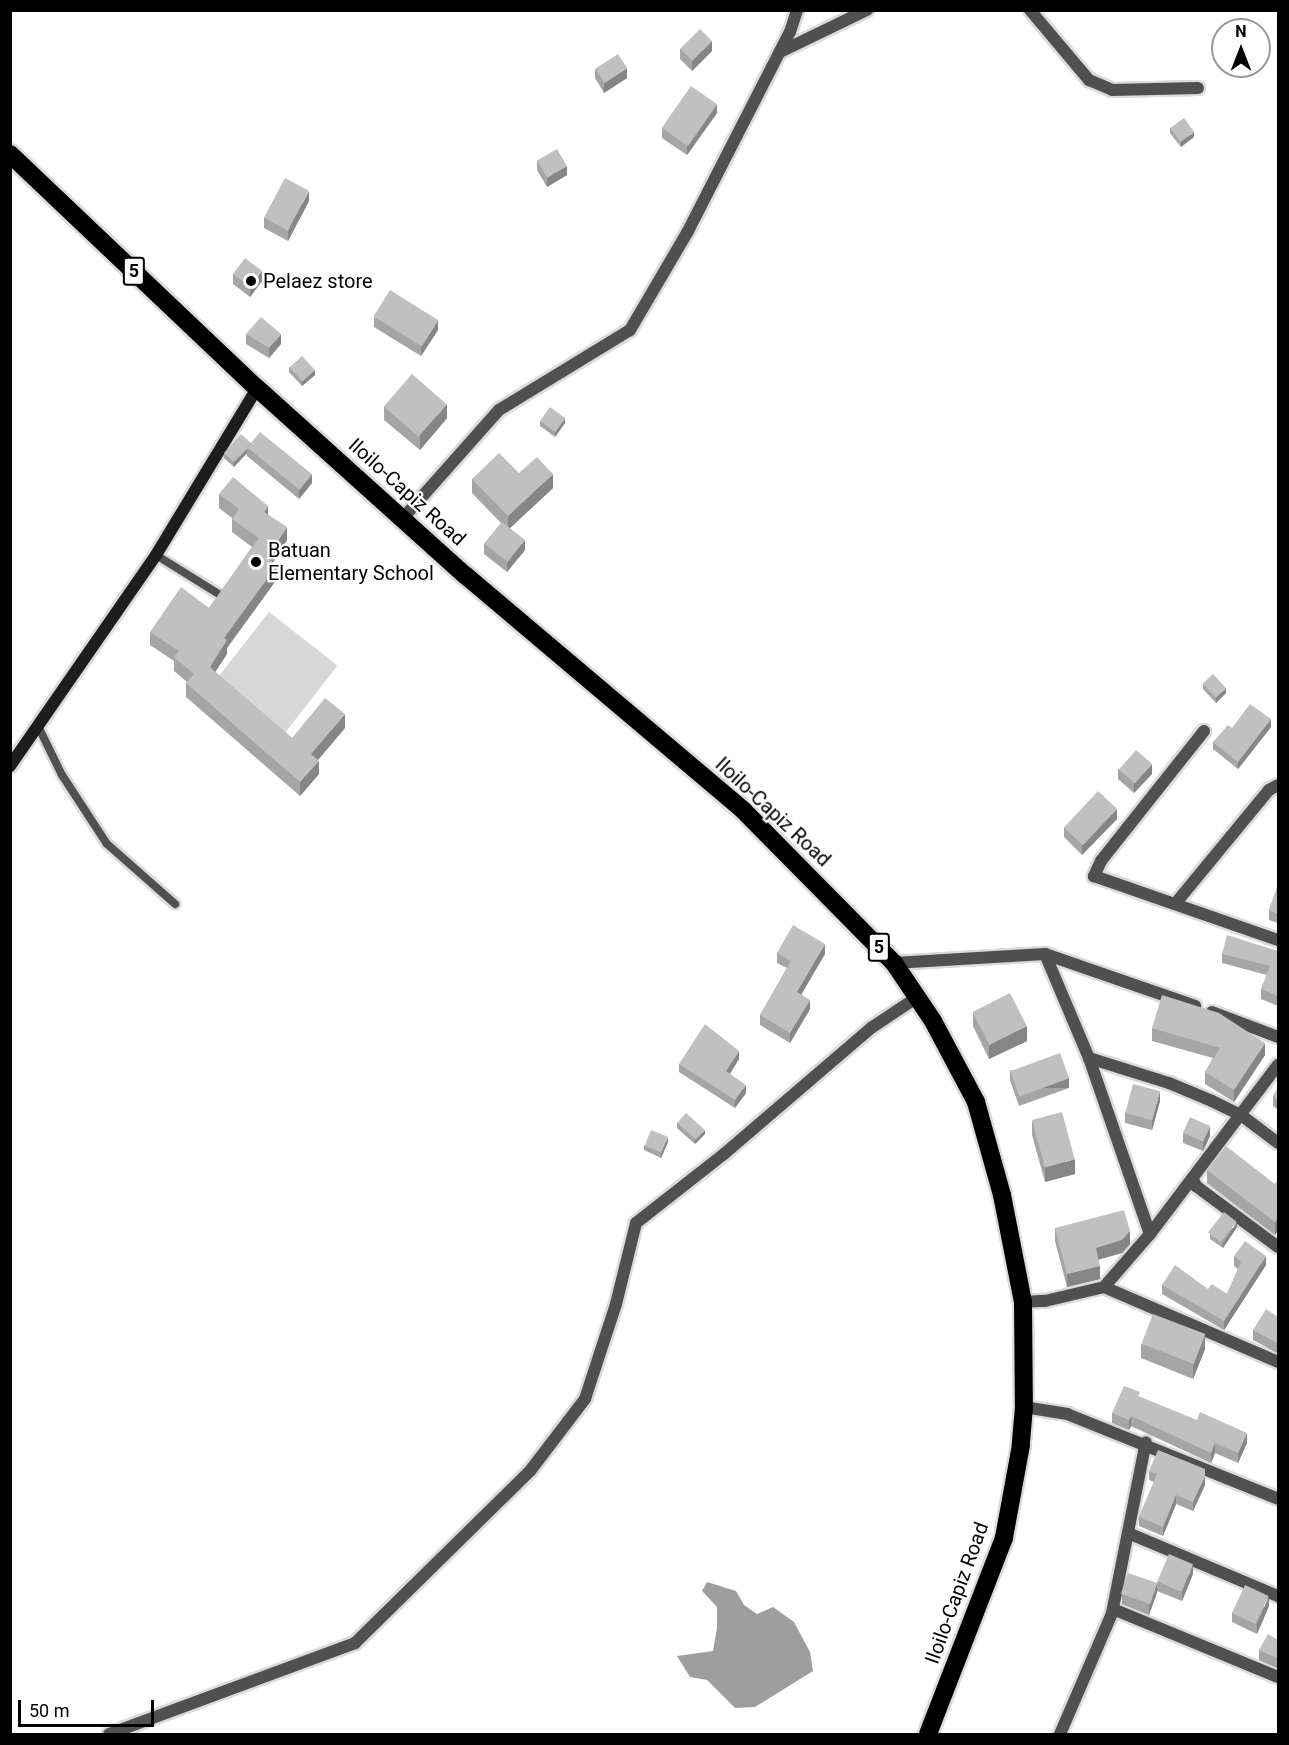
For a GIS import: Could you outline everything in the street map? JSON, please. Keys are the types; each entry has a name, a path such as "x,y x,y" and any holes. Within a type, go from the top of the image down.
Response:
{"highway":[{"name":"Iloilo-Capiz Road","path":"10,154 257,388 510,614 744,811 894,963 933,1021 976,1102 1002,1195 1023,1302 1024,1407 1021,1445 1004,1538 928,1734"}],"street":[{"path":"404,517 499,410 630,330 687,233 780,52 797,10"},
{"path":"780,52 867,10"},
{"path":"1030,10 1089,80 1112,90 1198,88"},
{"path":"10,766 156,555 257,388"},
{"path":"1204,730 1101,861 1094,876 1278,940"},
{"path":"1175,904 1269,790 1278,785"},
{"path":"894,963 1045,954 1278,1037"},
{"path":"1045,954 1089,1058 1150,1234"},
{"path":"109,1734 355,1643 530,1471 585,1399 636,1223 724,1155 871,1028 916,998"},
{"path":"1089,1058 1169,1083 1241,1115 1278,1143"},
{"path":"1023,1302 1045,1301 1104,1287 1150,1234 1278,1065"},
{"path":"1193,1179 1196,1186 1278,1247"},
{"path":"1104,1287 1278,1362"},
{"path":"1024,1407 1067,1414 1146,1442 1278,1499"},
{"path":"1060,1734 1113,1609 1146,1442"},
{"path":"1128,1533 1278,1596"},
{"path":"1113,1609 1278,1677"}],"lane":[{"path":"156,555 217,593"},
{"path":"38,726 62,775 107,844 175,904"}],"shaded area":[{"path":"269,612 338,666 283,735 215,681"},
{"path":"707,1582 736,1591 744,1605 757,1614 773,1607 794,1622 810,1652 813,1671 755,1707 735,1708 707,1680 690,1677 677,1656 713,1651 717,1628 717,1607 702,1591"}],"building":[{"path":"700,29 712,41 692,61 680,49"},
{"path":"618,54 627,68 605,83 595,69"},
{"path":"691,86 717,104 688,146 662,128"},
{"path":"1184,118 1194,132 1180,142 1170,128"},
{"path":"557,149 567,166 547,178 537,161"},
{"path":"285,178 309,191 288,230 264,218"},
{"path":"245,258 262,271 250,287 233,274"},
{"path":"390,290 438,320 422,346 374,316"},
{"path":"261,317 281,334 269,348 246,334"},
{"path":"302,356 315,370 303,381 290,368"},
{"path":"412,374 447,404 419,437 384,406"},
{"path":"550,407 565,418 555,432 540,421"},
{"path":"260,432 312,474 299,490 247,448"},
{"path":"241,434 251,443 234,462 224,453"},
{"path":"499,453 519,473 537,457 553,474 508,516 472,479"},
{"path":"233,477 268,506 264,512 287,527 267,558 277,565 224,638 227,640 210,667 292,738 325,698 345,714 311,754 319,761 300,782 186,683 194,674 174,657 179,651 150,632 181,587 209,608 259,538 232,519 239,509 219,494"},
{"path":"502,522 525,540 508,562 485,544"},
{"path":"1213,674 1226,688 1216,697 1203,684"},
{"path":"1250,704 1271,719 1238,762 1213,742 1228,725 1232,728"},
{"path":"1136,750 1152,764 1135,783 1119,770"},
{"path":"1098,791 1117,809 1083,845 1064,828"},
{"path":"1278,885 1278,914 1269,910"},
{"path":"793,925 825,944 797,992 810,1000 790,1033 760,1015 791,961 777,953"},
{"path":"1227,935 1278,951 1278,996 1261,989 1270,966 1222,954"},
{"path":"1010,993 1027,1026 989,1045 973,1012"},
{"path":"1162,995 1219,1013 1265,1043 1234,1090 1205,1072 1220,1048 1152,1028"},
{"path":"705,1024 739,1051 726,1071 746,1085 735,1100 679,1064"},
{"path":"1060,1053 1069,1078 1019,1096 1010,1071"},
{"path":"1133,1084 1160,1091 1152,1120 1125,1113"},
{"path":"1278,1088 1278,1100 1273,1096"},
{"path":"1062,1112 1075,1159 1045,1167 1032,1120"},
{"path":"686,1113 705,1130 696,1139 677,1123"},
{"path":"1190,1117 1210,1126 1203,1141 1183,1133"},
{"path":"651,1130 668,1137 661,1153 645,1146"},
{"path":"1226,1146 1275,1184 1278,1180 1278,1218 1275,1222 1207,1170"},
{"path":"1124,1210 1130,1231 1122,1240 1096,1248 1100,1266 1067,1274 1055,1228"},
{"path":"1224,1212 1237,1222 1221,1242 1208,1232"},
{"path":"1245,1241 1266,1256 1224,1321 1162,1285 1175,1265 1208,1289 1212,1284 1227,1294 1241,1262 1234,1256"},
{"path":"1266,1309 1278,1317 1277,1343 1253,1330"},
{"path":"1153,1314 1205,1334 1194,1364 1142,1344"},
{"path":"1124,1386 1140,1392 1138,1396 1197,1420 1200,1412 1247,1433 1238,1453 1215,1443 1211,1453 1131,1416 1129,1420 1112,1413"},
{"path":"1158,1450 1205,1469 1205,1476 1193,1502 1176,1495 1163,1527 1139,1517 1157,1474 1149,1471"},
{"path":"1169,1554 1193,1564 1181,1592 1157,1582"},
{"path":"1128,1573 1157,1583 1150,1604 1121,1594"},
{"path":"1245,1585 1269,1596 1255,1624 1232,1613"},
{"path":"1268,1634 1278,1640 1277,1658 1259,1650"}],"place":[{"name":"Pelaez store","path":"251,281"},
{"name":"Batuan Elementary School","path":"256,562"}]}
